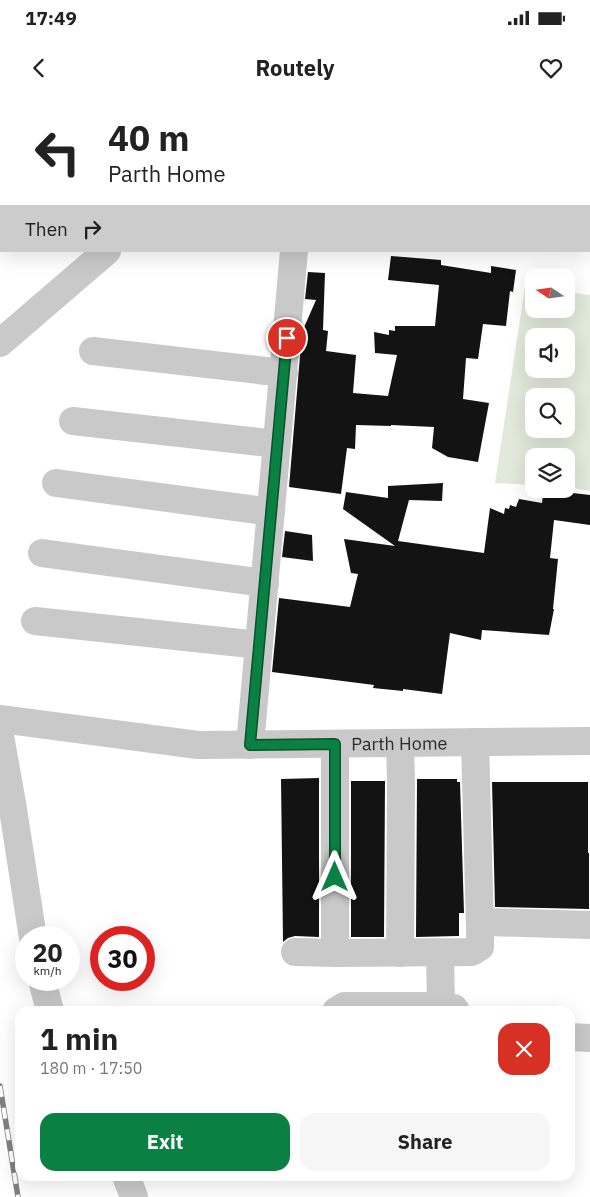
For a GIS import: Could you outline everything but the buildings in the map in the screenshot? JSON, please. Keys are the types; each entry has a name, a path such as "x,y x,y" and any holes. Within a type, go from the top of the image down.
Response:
{"street":[{"path":"0,343 106,252"},
{"path":"250,745 294,252"},
{"path":"93,351 284,372"},
{"path":"73,421 277,444"},
{"path":"56,483 271,512"},
{"path":"42,553 265,582"},
{"path":"36,621 259,645"},
{"name":"Parth Home","path":"0,718 198,745 590,741"},
{"path":"0,736 31,926"},
{"path":"296,952 440,953 472,952 480,947 475,742"},
{"path":"400,743 400,953"},
{"path":"335,744 335,953"},
{"path":"480,928 487,922 590,925"},
{"path":"440,953 448,1006"},
{"path":"45,991 49,1006"},
{"path":"575,1037 590,1038"},
{"path":"128,1181 134,1197"}],"green space":[{"path":"525,287 525,318 575,318 575,293 590,295 590,491 575,488 575,448 525,448 525,485 495,483"}],"railway":[{"path":"0,1086 15,1178"},
{"path":"15,1181 18,1197"}],"route":[{"path":"287,338 250,745 335,744 335,877"}]}
